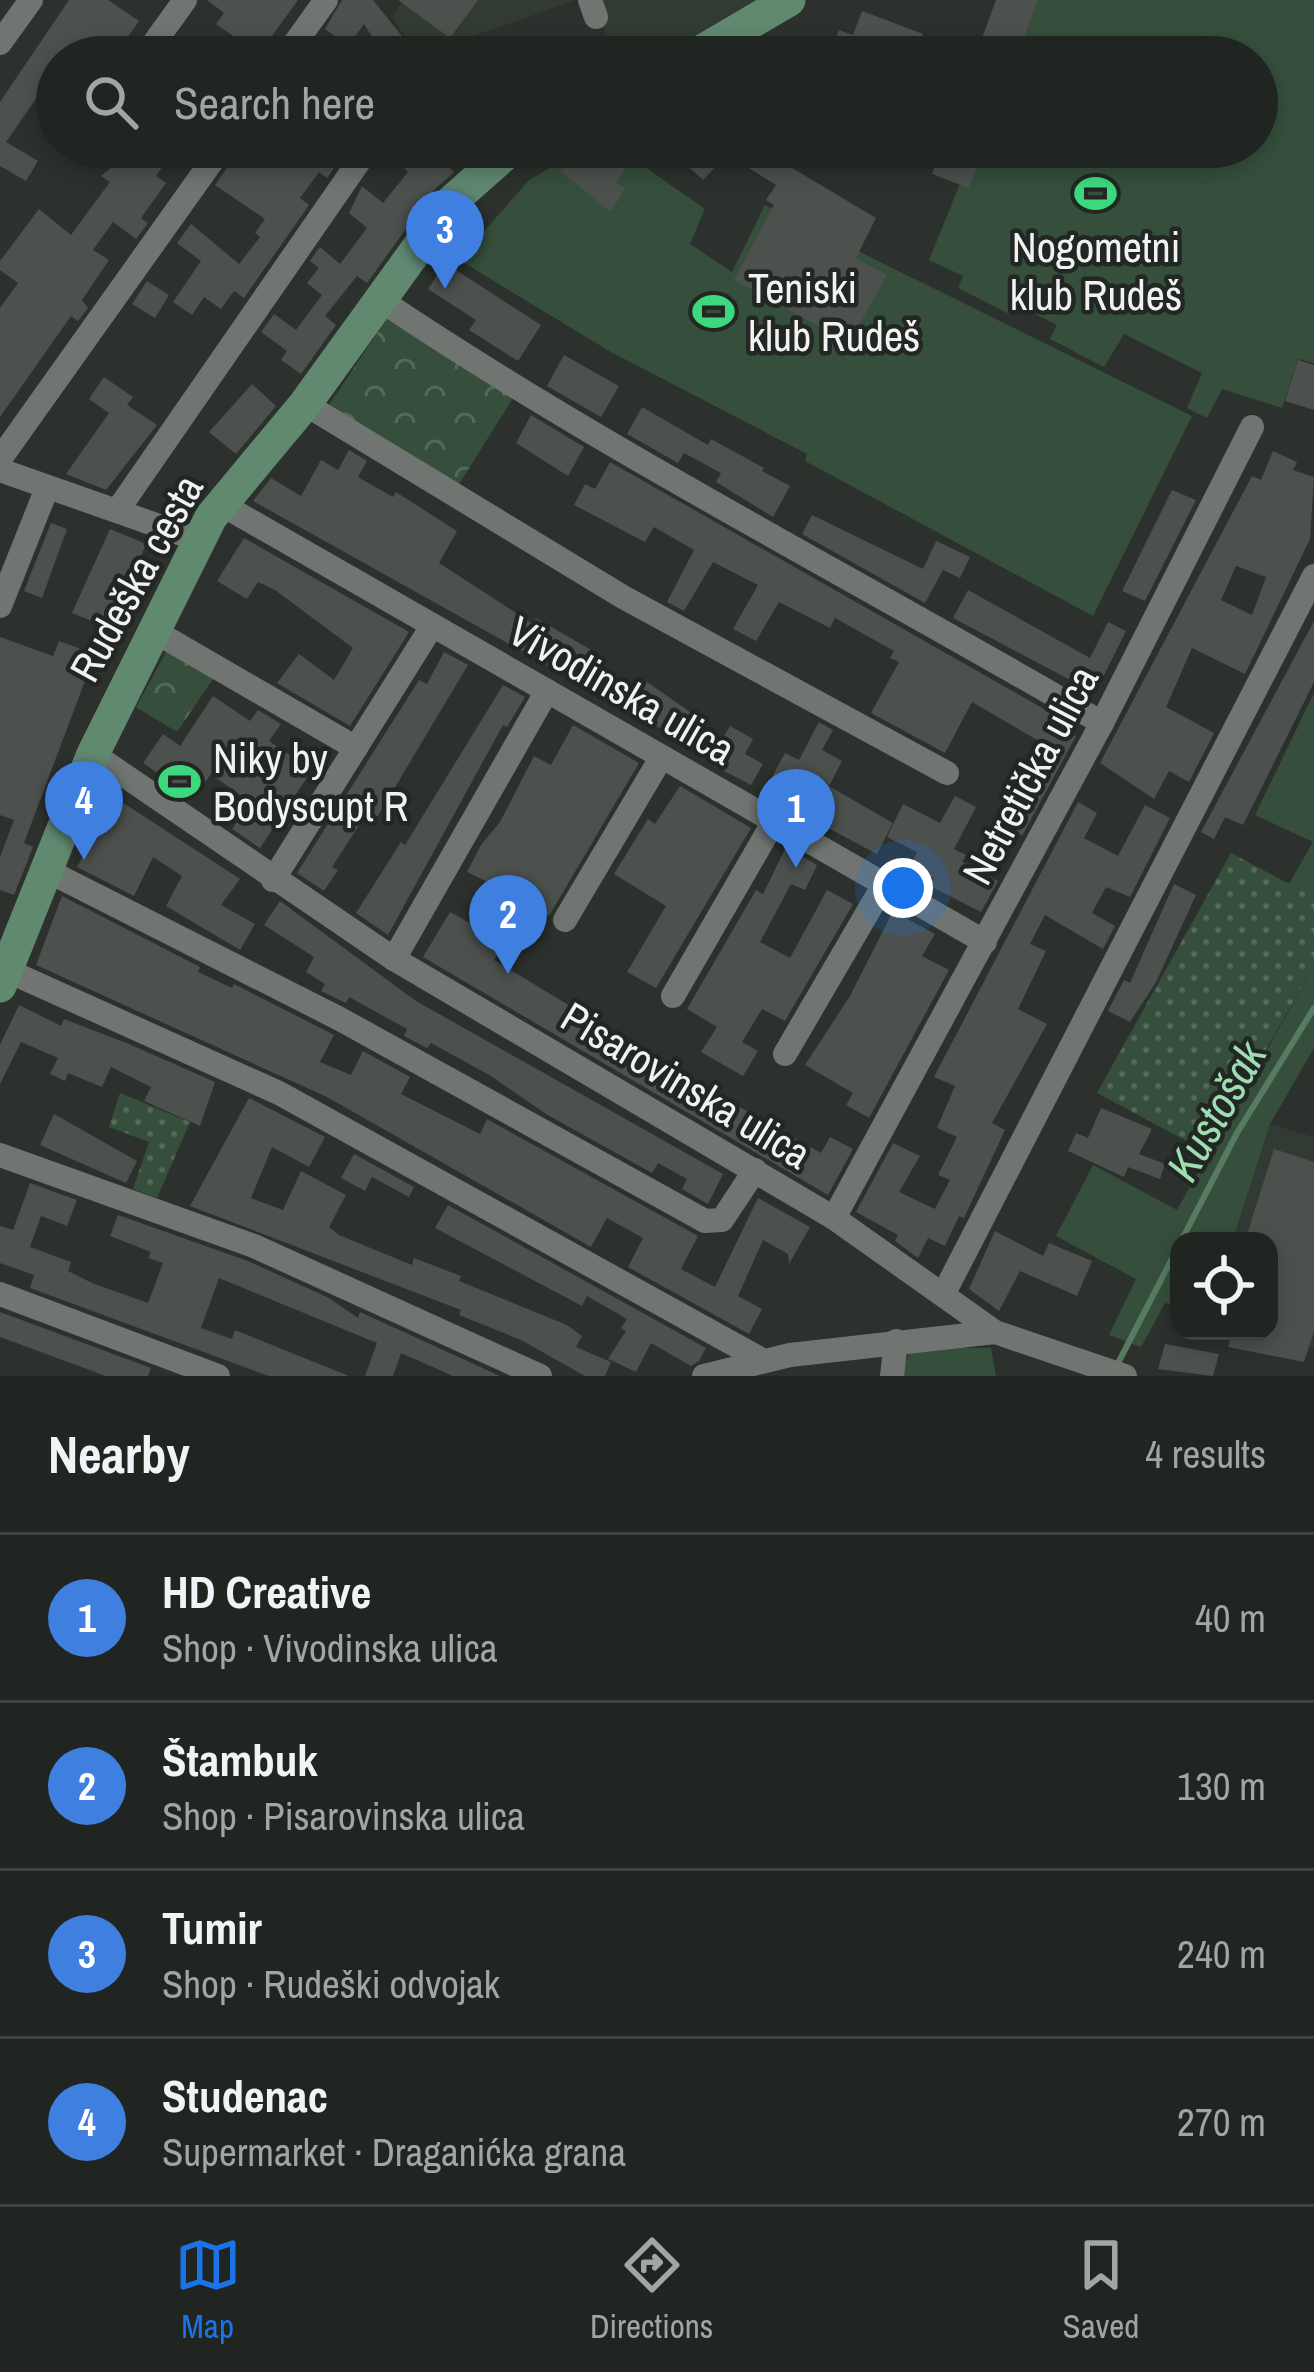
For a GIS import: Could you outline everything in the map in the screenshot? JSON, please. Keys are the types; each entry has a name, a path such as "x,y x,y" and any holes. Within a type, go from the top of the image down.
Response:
{"street":[{"path":"0,43 31,0"},
{"path":"159,36 185,0"},
{"path":"300,36 326,0"},
{"path":"728,36 790,0"},
{"path":"0,459 207,168"},
{"path":"117,511 354,168"},
{"name":"Rudeška cesta","path":"3,978 93,754 199,539 221,504 305,404 451,202 489,168"},
{"path":"379,299 518,390 732,516 1102,723"},
{"path":"305,404 622,597 947,773"},
{"name":"Netretička ulica","path":"834,1218 1102,723 1252,427"},
{"path":"0,470 199,539"},
{"path":"0,605 47,488"},
{"name":"Vivodinska ulica","path":"221,504 985,942"},
{"path":"944,1293 1265,680 1314,576"},
{"path":"273,880 432,626"},
{"path":"154,631 356,748"},
{"path":"394,959 547,691"},
{"name":"Pisarovinska ulica","path":"93,754 394,959 834,1218 995,1332"},
{"path":"565,920 661,758"},
{"path":"674,996 773,823"},
{"path":"46,870 361,1030 710,1223 722,1220 754,1170"},
{"path":"785,1054 883,886"},
{"path":"3,978 279,1093 764,1360 789,1366 896,1341 995,1332 1125,1376"},
{"path":"0,1154 254,1246 540,1376"},
{"path":"0,1294 218,1376"},
{"path":"892,1376 896,1341"},
{"path":"704,1376 764,1360"}],"shaded area":[{"path":"404,0 576,0 474,36 404,36 392,16"},
{"path":"590,0 761,0 733,21 700,36 608,36"},
{"path":"1270,1124 1314,1137 1314,1348 1278,1337 1278,1232 1234,1232"}],"green space":[{"path":"1038,0 1314,0 1314,363 1298,359 1282,408 1222,389 1207,418 1187,408 1202,373 1124,334 1104,367 1050,339 1057,325 1016,304 1009,314 958,288 963,276 929,260 960,184 969,187 976,168 1278,168 1278,36 1025,36"},
{"path":"550,168 647,168 705,209 690,244 732,272 765,205 1192,416 1093,616 805,461 807,454 611,352 459,260 529,180"},
{"path":"388,317 513,398 456,489 329,405"},
{"path":"170,645 217,673 177,732 136,707"},
{"path":"1314,693 1314,897 1289,884 1313,842 1255,815"},
{"path":"1231,853 1314,897 1314,966 1207,1152 1097,1093"},
{"path":"1314,966 1314,1048 1270,1124 1235,1232 1170,1232 1170,1304 1165,1303 1141,1347 1109,1335 1136,1279 1056,1236 1093,1165 1177,1210"},
{"path":"120,1093 190,1122 157,1198 133,1189 149,1142 109,1127"},
{"path":"910,1348 991,1348 996,1376 902,1376"}],"building":[{"path":"69,0 108,0 139,21 128,36 45,36"},
{"path":"207,0 298,0 272,36 233,36 216,24 224,13"},
{"path":"342,0 373,0 402,36 372,36 364,24 355,36 334,36 325,29"},
{"path":"398,0 478,0 447,36"},
{"path":"996,0 1038,0 1025,36 983,36"},
{"path":"862,11 923,34 837,36 839,30 853,35"},
{"path":"36,49 36,99 6,142 36,160 26,181 0,166 0,102"},
{"path":"111,168 162,168 156,176 166,183 141,218 148,223 136,239 113,222 93,250 109,260 82,300 88,308 78,321 71,316 0,417 0,308 18,283 0,270 0,261 39,209 71,235 110,182 101,176"},
{"path":"227,168 334,168 327,178 319,172 300,198 309,205 244,298 234,291 221,309 204,297 192,315 173,302 201,261 177,243 191,224 239,264 260,237 255,233 265,219 215,185"},
{"path":"404,168 450,168 454,172 434,190 367,283 357,276 325,316 336,325 301,374 281,360 287,351 261,332 274,314 296,330 322,295 307,283 319,268 310,261 320,247 340,264 367,228 349,213 362,186 383,203 408,172"},
{"path":"625,168 616,183 625,188 611,212 560,171"},
{"path":"690,168 714,168 703,180"},
{"path":"749,168 792,168 876,218 856,258 887,275 849,343 734,280 774,205 766,200 776,185"},
{"path":"934,168 976,168 969,188 932,174"},
{"path":"445,263 541,325 518,361 469,330 476,320 428,289"},
{"path":"147,281 169,295 155,318 132,304"},
{"path":"564,355 619,386 601,417 547,386"},
{"path":"1298,360 1314,365 1314,410 1285,401"},
{"path":"104,377 133,397 127,405 157,425 106,490 66,474 109,413 89,399"},
{"path":"252,384 276,406 236,454 209,432"},
{"path":"642,407 708,445 711,439 790,486 773,517 716,482 721,473 684,453 678,463 627,434"},
{"path":"531,415 584,447 568,476 516,443"},
{"path":"349,450 367,461 358,477 393,497 396,492 457,531 439,563 533,624 536,618 605,658 588,688 253,501 271,478 301,496 321,460 338,470"},
{"path":"1273,451 1297,462 1293,470 1314,477 1310,539 1245,674 1192,648 1166,707 1214,733 1189,782 1169,771 1154,799 1100,763 1252,476 1261,480","holes":["1236,566 1266,577 1252,615 1221,600"]},
{"path":"610,462 1058,717 1054,725 1076,736 1022,836 1000,824 1044,744 972,702 945,753 871,713 899,662 890,658 894,651 835,618 830,628 779,602 756,641 733,629 758,585 713,562 684,611 667,602 694,550 654,527 645,542 574,505 585,484 595,489"},
{"path":"1172,490 1196,500 1145,601 1122,591"},
{"path":"812,515 923,569 936,541 970,557 960,578 943,570 925,603 802,534"},
{"path":"51,523 67,529 42,598 24,591"},
{"path":"110,529 146,544 112,629 72,613"},
{"path":"244,538 409,632 350,726 277,683 299,654 334,680 353,648 275,590 258,582 247,599 217,581"},
{"path":"968,590 1090,658 1108,622 1126,631 1095,693 953,618"},
{"path":"1314,621 1314,682 1243,825 1225,817 1214,839 1201,832"},
{"path":"0,637 53,656 59,641 95,654 24,843 33,847 14,895 0,890 0,857 14,820 0,815"},
{"path":"444,652 468,665 376,819 367,813 332,867 338,870 324,891 297,873 419,680 427,684"},
{"path":"647,682 693,714 690,720 723,738 730,726 753,739 745,754 763,764 751,785 709,763 713,756 630,712"},
{"path":"503,685 525,697 507,727 503,725 388,935 356,913 401,842 405,845"},
{"path":"213,696 250,721 258,710 281,724 269,741 312,770 260,848 232,829 251,803 211,774 194,798 143,763 163,734 180,746"},
{"path":"819,722 833,730 822,750 842,761 829,786 893,823 877,854 798,812 808,794 773,775 785,753 799,760"},
{"path":"573,725 639,763 549,916 528,905 494,960 640,1048 635,1055 736,1111 738,1106 821,1153 830,1137 853,1149 828,1195 423,957 450,912 470,923 494,885 467,872 481,845 500,822 534,756 551,765"},
{"path":"680,786 751,828 656,988 627,972 666,906 614,874 648,819 655,824"},
{"path":"102,789 240,879 221,905 255,924 240,950 166,906 182,876 153,857 134,896 77,867 99,827 89,821"},
{"path":"955,796 976,807 954,849 966,855 962,862 998,881 981,912 930,886 934,878 910,866 917,852 887,837 903,804 940,823"},
{"path":"1078,802 1097,813 1084,838 1118,856 1145,805 1170,818 1130,897 1106,887 1092,913 1115,926 1103,949 1045,915 1030,944 1046,951 1018,1009 1047,1024 992,1123 1005,1130 964,1218 959,1216 945,1246 928,1238 918,1258 895,1241 898,1235 856,1212 893,1143 920,1156 899,1192 935,1209 950,1180 938,1175 957,1137 937,1128 955,1086 934,1077"},
{"path":"786,847 817,865 805,890 791,884 760,942 790,958 827,890 853,904 785,1021 762,1009 742,1042 758,1051 743,1076 701,1052 717,1027 687,1009 756,890 763,894"},
{"path":"1174,884 1196,895 1156,982 1130,1022 1108,1011 1124,980 1130,983"},
{"path":"62,896 200,967 198,972 232,988 234,984 334,1035 320,1062 351,1075 363,1051 410,1077 401,1094 480,1134 487,1119 698,1236 681,1269 715,1287 758,1198 810,1227 789,1264 788,1254 763,1240 738,1296 762,1309 749,1334 628,1267 643,1238 607,1218 591,1247 327,1097 36,965"},
{"path":"280,901 416,1001 723,1174 708,1204 682,1189 687,1179 658,1163 652,1173 546,1114 491,1076 431,1043 427,1048 404,1036 407,1029 349,997 346,1003 321,991 325,984 306,972 314,957 264,925"},
{"path":"893,911 935,934 922,956 949,970 869,1118 846,1105 853,1093 805,1065 850,996"},
{"path":"19,1005 61,1026 64,1019 215,1082 200,1126 144,1101 151,1087 111,1067 102,1087 68,1073 65,1081 50,1074 58,1058 21,1042 0,1084 0,1045"},
{"path":"249,1098 325,1137 309,1167 272,1147 251,1198 283,1210 301,1171 346,1195 329,1227 339,1235 412,1265 414,1258 461,1276 459,1281 567,1325 582,1336 576,1347 611,1362 605,1376 585,1376 521,1340 459,1315 461,1310 190,1206"},
{"path":"1101,1108 1152,1129 1139,1154 1165,1164 1160,1179 1128,1167 1124,1177 1068,1151 1076,1133 1088,1138"},
{"path":"54,1114 137,1161 126,1183 40,1145"},
{"path":"1274,1149 1314,1162 1314,1331 1304,1362 1228,1347 1230,1340 1278,1340 1278,1232 1248,1232"},
{"path":"354,1154 414,1187 409,1197 372,1177 365,1191 341,1178"},
{"path":"30,1183 77,1200 67,1226 41,1216 30,1247 71,1262 68,1271 92,1283 148,1303 163,1263 148,1258 151,1252 110,1236 118,1215 248,1261 329,1298 358,1318 360,1312 500,1376 453,1376 401,1353 393,1376 365,1376 377,1343 219,1278 201,1328 232,1339 235,1330 349,1376 269,1376 30,1288 34,1275 0,1263 0,1226 13,1230"},
{"path":"448,1205 706,1348 699,1361 691,1366 651,1343 636,1372 608,1359 626,1331 621,1328 627,1319 587,1296 582,1306 435,1228"},
{"path":"995,1231 1043,1256 1049,1243 1092,1261 1077,1296 1020,1271 999,1311 969,1289"},
{"path":"0,1312 151,1368 148,1376 106,1376 0,1337"},
{"path":"1165,1344 1219,1354 1213,1376 1158,1369"}],"waterway":[{"name":"Kustošak","path":"1116,1367 1237,1133 1314,1008"}],"place":[{"name":"Nogometni klub Rudeš","path":"1096,193"},
{"name":"Tumir","path":"445,289"},
{"name":"Teniski klub Rudeš","path":"714,312"},
{"name":"Niky by Bodyscupt R","path":"179,782"},
{"name":"Studenac","path":"84,860"},
{"name":"HD Creative","path":"796,868"},
{"name":"Štambuk","path":"508,974"}]}
